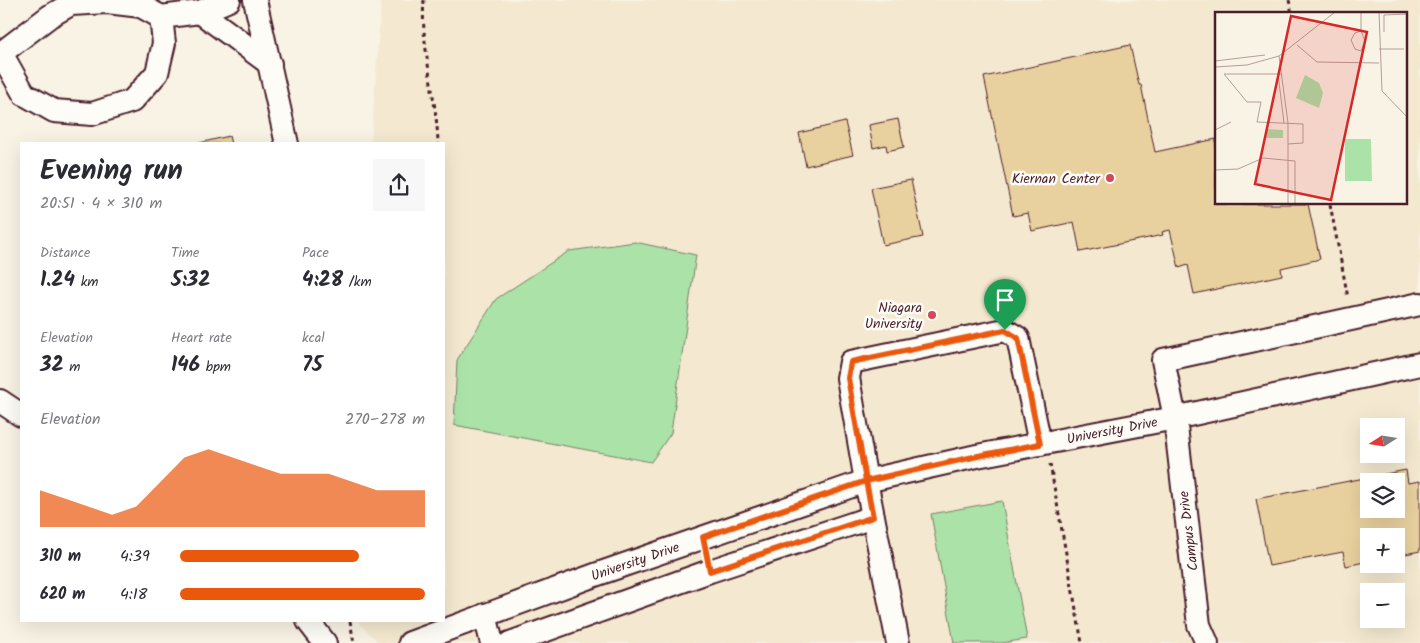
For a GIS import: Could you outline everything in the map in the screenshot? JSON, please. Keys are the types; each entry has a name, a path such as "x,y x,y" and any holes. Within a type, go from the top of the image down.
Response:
{"street":[{"path":"161,17 164,43 157,73 132,101 92,114 54,111 24,94 1,53 43,20 71,4 107,2 142,6 161,17 200,12 229,0"},
{"path":"255,0 287,142"},
{"path":"200,12 270,64"},
{"path":"1352,319 1420,304"},
{"name":"Campus Drive","path":"1207,643 1199,625 1175,418 1163,360 1352,319"},
{"path":"898,643 848,378 851,362 1005,330 1018,338 1040,444"},
{"name":"University Drive","path":"410,643 594,575 866,481 978,456 1175,418 1420,364"},
{"path":"0,401 20,414"},
{"path":"510,643 710,571 873,517"},
{"path":"703,537 710,571"},
{"path":"594,575 602,610"},
{"path":"485,615 492,643"},
{"path":"309,622 325,643"}],"path":[{"path":"424,0 424,34 438,142"},
{"path":"1330,205 1352,319"},
{"path":"1042,466 1050,464 1082,643"},
{"path":"350,622 354,643"}],"shaded area":[{"name":"Niagara University","path":"381,0 1420,0 1420,643 379,643 358,622 445,622 445,142 371,142"}],"green space":[{"path":"635,242 696,255 671,433 651,462 454,425 457,360 496,299 569,251"},
{"path":"1002,501 1027,639 1002,643 954,643 931,514"}],"building":[{"name":"Kiernan Center","path":"1130,45 1139,85 1141,85 1155,152 1215,139 1215,205 1308,205 1320,259 1281,268 1282,275 1194,294 1188,265 1179,268 1170,230 1162,232 1163,235 1080,252 1074,222 1032,231 1028,213 1013,216 984,77"},
{"path":"898,119 904,147 887,151 886,145 873,148 869,125"},
{"path":"845,122 853,155 806,166 799,133"},
{"path":"229,136 230,142 204,142"},
{"path":"911,180 923,237 883,245 871,188"},
{"path":"1406,470 1408,483 1420,481 1420,551 1405,554 1405,528 1360,528 1360,563 1346,566 1343,552 1269,566 1256,499 1360,479 1360,518 1405,518 1405,473 1390,473"}],"place":[{"name":"Kiernan Center","path":"1110,178"},
{"name":"Niagara University","path":"932,315"}],"route":[{"path":"1005,330 851,362 848,378 866,481 703,537 710,571 873,517 866,481 1040,444 1018,338 1005,330"}]}
